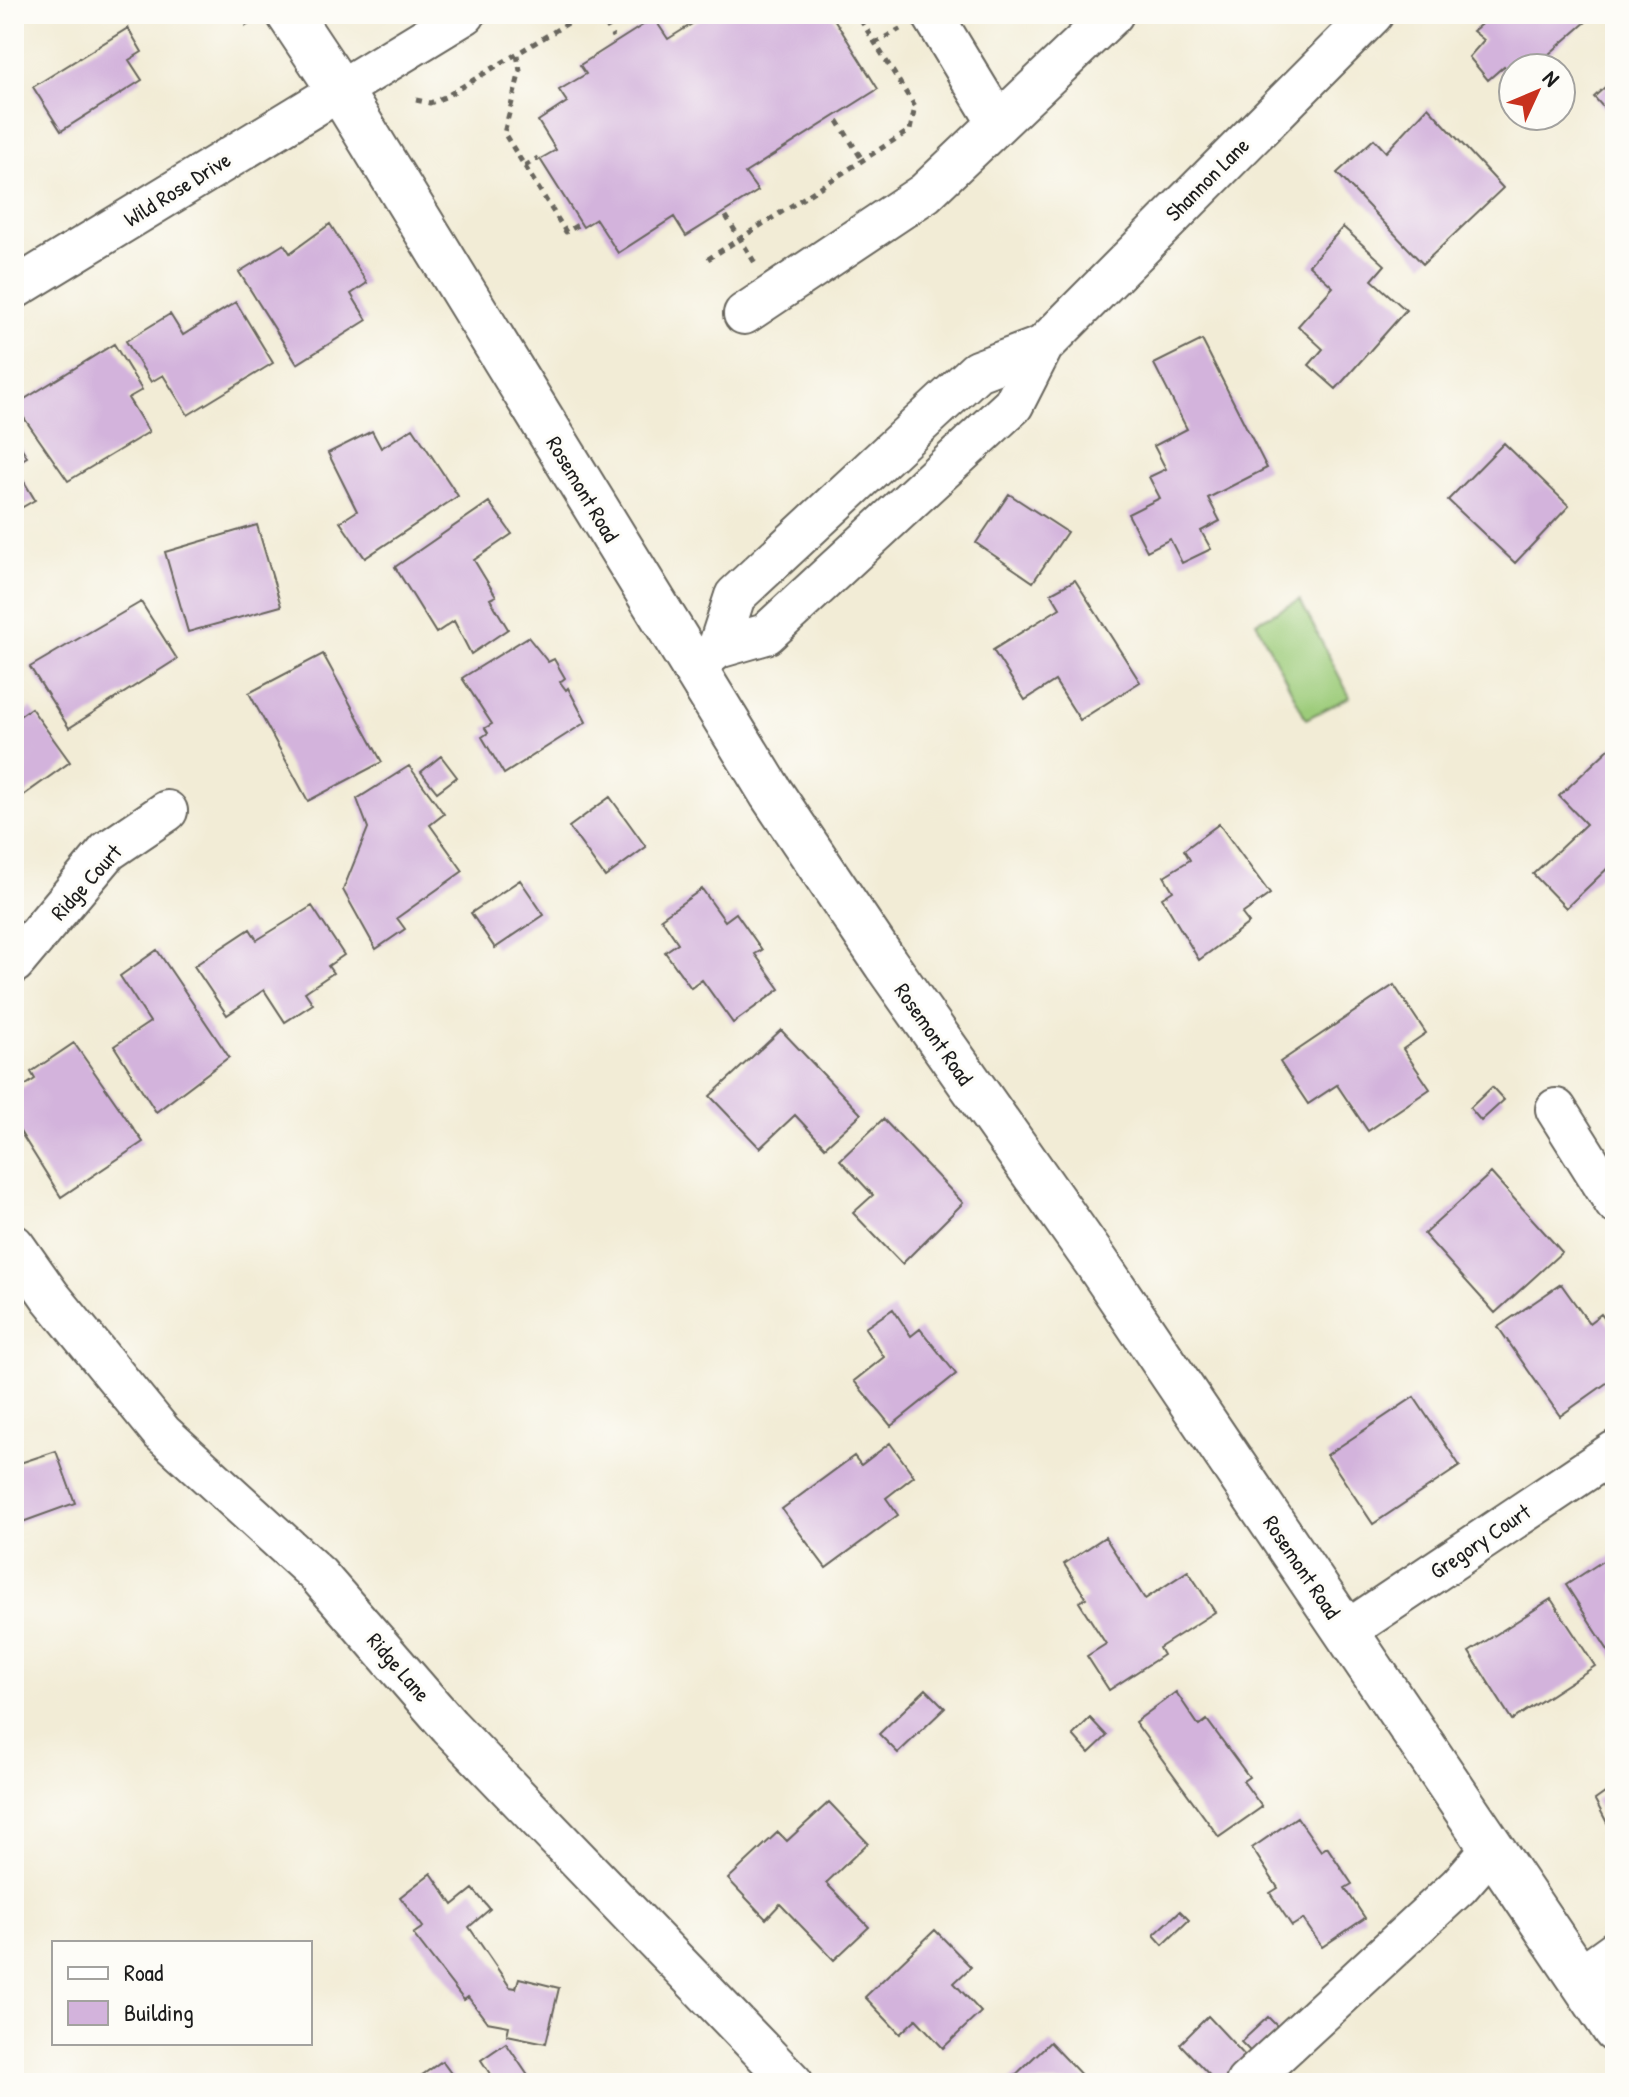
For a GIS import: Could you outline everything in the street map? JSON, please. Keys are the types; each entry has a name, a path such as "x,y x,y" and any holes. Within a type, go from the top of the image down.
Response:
{"main road":[{"name":"Rosemont Road","path":"289,14 705,658 867,937 1097,1263 1615,2030"}],"street":[{"name":"Wild Rose Drive","path":"14,289 465,14"},
{"path":"744,314 925,193 1113,14"},
{"name":"Shannon Lane","path":"705,658 766,634 1013,405 1043,346 1373,14"},
{"path":"918,20 998,123"},
{"name":"Ridge Court","path":"14,963 108,851 167,811"},
{"path":"1556,1109 1615,1203"},
{"name":"Ridge Lane","path":"14,1245 50,1296 162,1433 318,1575 449,1726 793,2083"},
{"name":"Gregory Court","path":"1345,1632 1615,1451"},
{"path":"1246,2083 1459,1886 1492,1848"},
{"path":"1579,1977 1615,1951"}],"path":[{"path":"416,100 430,103 445,97 583,14"},
{"path":"600,14 613,37"},
{"path":"708,259 910,130 915,107 857,14"},
{"path":"875,43 918,20"},
{"path":"517,55 520,71 504,133 566,232 578,225"},
{"path":"838,121 863,161"},
{"path":"525,166 538,158"},
{"path":"726,216 757,267"}],"green space":[{"path":"1300,600 1350,697 1306,719 1256,622"}],"building":[{"path":"708,14 831,14 878,89 745,173 758,191 686,236 674,217 618,253 596,219 583,227 540,159 556,150 538,121 567,102 559,90 586,74 580,65 654,18 668,39"},
{"path":"1493,14 1595,14 1551,52 1497,52 1497,72 1488,80 1469,57 1484,40 1473,31"},
{"path":"128,28 142,52 129,60 142,80 61,131 33,87"},
{"path":"1615,78 1615,120 1594,97"},
{"path":"1428,107 1503,188 1423,264 1337,173 1374,139 1386,152"},
{"path":"330,224 367,283 351,294 367,320 297,364 239,272 284,244 290,253"},
{"path":"1343,227 1385,265 1372,280 1406,310 1336,389 1309,365 1323,349 1298,326 1333,287 1309,265"},
{"path":"236,302 273,363 188,415 163,375 151,382 126,341 170,314 183,335"},
{"path":"1202,340 1267,468 1208,498 1220,521 1201,531 1211,549 1182,563 1170,539 1147,551 1128,514 1160,498 1149,477 1166,469 1154,446 1187,429 1154,364"},
{"path":"114,344 142,390 128,398 149,432 68,481 15,405"},
{"path":"413,428 458,496 365,558 340,522 357,511 328,453 372,431 381,448"},
{"path":"14,435 27,457 14,465"},
{"path":"1504,443 1569,506 1515,563 1448,500"},
{"path":"14,465 35,500 14,512"},
{"path":"1009,494 1067,532 1033,582 976,543"},
{"path":"489,502 512,534 474,560 496,596 490,599 508,629 471,654 454,621 436,633 395,567"},
{"path":"257,525 281,606 188,632 165,552"},
{"path":"1075,580 1140,682 1080,720 1055,681 1025,700 993,650 1060,608 1051,593"},
{"path":"141,602 177,659 69,728 30,667"},
{"path":"528,637 548,662 554,659 565,678 560,682 566,690 568,688 586,722 504,774 482,737 488,733 485,728 492,724 462,678"},
{"path":"323,654 382,762 308,801 249,693"},
{"path":"31,708 70,762 14,802 14,720"},
{"path":"1611,747 1615,751 1615,861 1566,908 1533,874 1586,824 1559,796"},
{"path":"441,756 457,777 437,792 421,772"},
{"path":"409,766 444,814 430,825 463,871 397,918 405,929 376,949 343,890 368,828 357,799"},
{"path":"610,797 646,847 605,877 569,827"},
{"path":"1219,824 1270,894 1242,914 1249,923 1199,960 1162,898 1173,891 1164,876 1190,860 1184,850"},
{"path":"520,880 544,915 495,948 471,913"},
{"path":"702,889 725,921 736,913 762,950 755,954 780,989 733,1023 702,980 691,988 665,952 678,943 661,918"},
{"path":"312,906 344,955 328,966 333,973 305,992 313,1004 285,1022 264,990 227,1015 194,966 250,929 257,940"},
{"path":"157,950 229,1057 156,1112 114,1046 150,1022 120,976"},
{"path":"1394,985 1426,1033 1403,1049 1430,1089 1368,1131 1337,1085 1308,1104 1280,1062"},
{"path":"781,1030 861,1114 825,1147 795,1115 760,1148 710,1096"},
{"path":"74,1043 143,1142 61,1197 14,1122 14,1093 35,1079 31,1072"},
{"path":"1492,1087 1504,1100 1481,1121 1470,1108"},
{"path":"883,1119 963,1203 902,1264 853,1213 873,1195 840,1160"},
{"path":"1491,1173 1562,1252 1495,1313 1424,1234"},
{"path":"1561,1284 1589,1323 1601,1314 1615,1333 1615,1377 1560,1416 1498,1327"},
{"path":"893,1309 911,1336 920,1329 956,1374 891,1426 854,1381 884,1357 865,1328"},
{"path":"1414,1397 1460,1466 1373,1524 1327,1455"},
{"path":"890,1443 914,1476 886,1498 898,1515 826,1568 782,1509 854,1456 861,1465"},
{"path":"56,1451 75,1503 14,1525 14,1465"},
{"path":"1105,1537 1145,1599 1188,1571 1215,1612 1159,1648 1163,1655 1109,1690 1087,1656 1106,1644 1079,1602 1086,1598 1064,1564"},
{"path":"1615,1553 1615,1661 1566,1585"},
{"path":"1551,1599 1595,1666 1512,1720 1469,1652"},
{"path":"926,1689 945,1708 898,1753 879,1734"},
{"path":"1176,1692 1199,1726 1207,1720 1249,1777 1243,1781 1262,1807 1219,1837 1135,1722"},
{"path":"1090,1718 1107,1736 1089,1753 1073,1735"},
{"path":"1615,1786 1615,1838 1595,1800"},
{"path":"829,1802 868,1843 826,1883 869,1927 834,1960 780,1904 766,1919 728,1879 778,1832 787,1841"},
{"path":"1297,1817 1321,1851 1327,1847 1352,1884 1345,1888 1365,1918 1322,1947 1303,1919 1292,1926 1270,1893 1278,1888 1252,1848"},
{"path":"431,1873 453,1905 473,1889 490,1909 469,1927 510,1987 516,1988 519,1978 559,1988 546,2043 507,2035 509,2026 487,2022 468,1997 464,2000 413,1934 423,1927 400,1897"},
{"path":"1180,1911 1189,1920 1163,1945 1154,1935"},
{"path":"935,1930 971,1967 954,1983 981,2012 943,2048 916,2019 900,2034 865,1997"},
{"path":"1208,2016 1249,2060 1225,2083 1217,2083 1180,2044"},
{"path":"1268,2017 1280,2029 1253,2054 1241,2042"},
{"path":"1050,2042 1089,2083 1007,2083"},
{"path":"506,2043 533,2083 496,2083 481,2060"},
{"path":"442,2061 458,2083 411,2083"}]}
